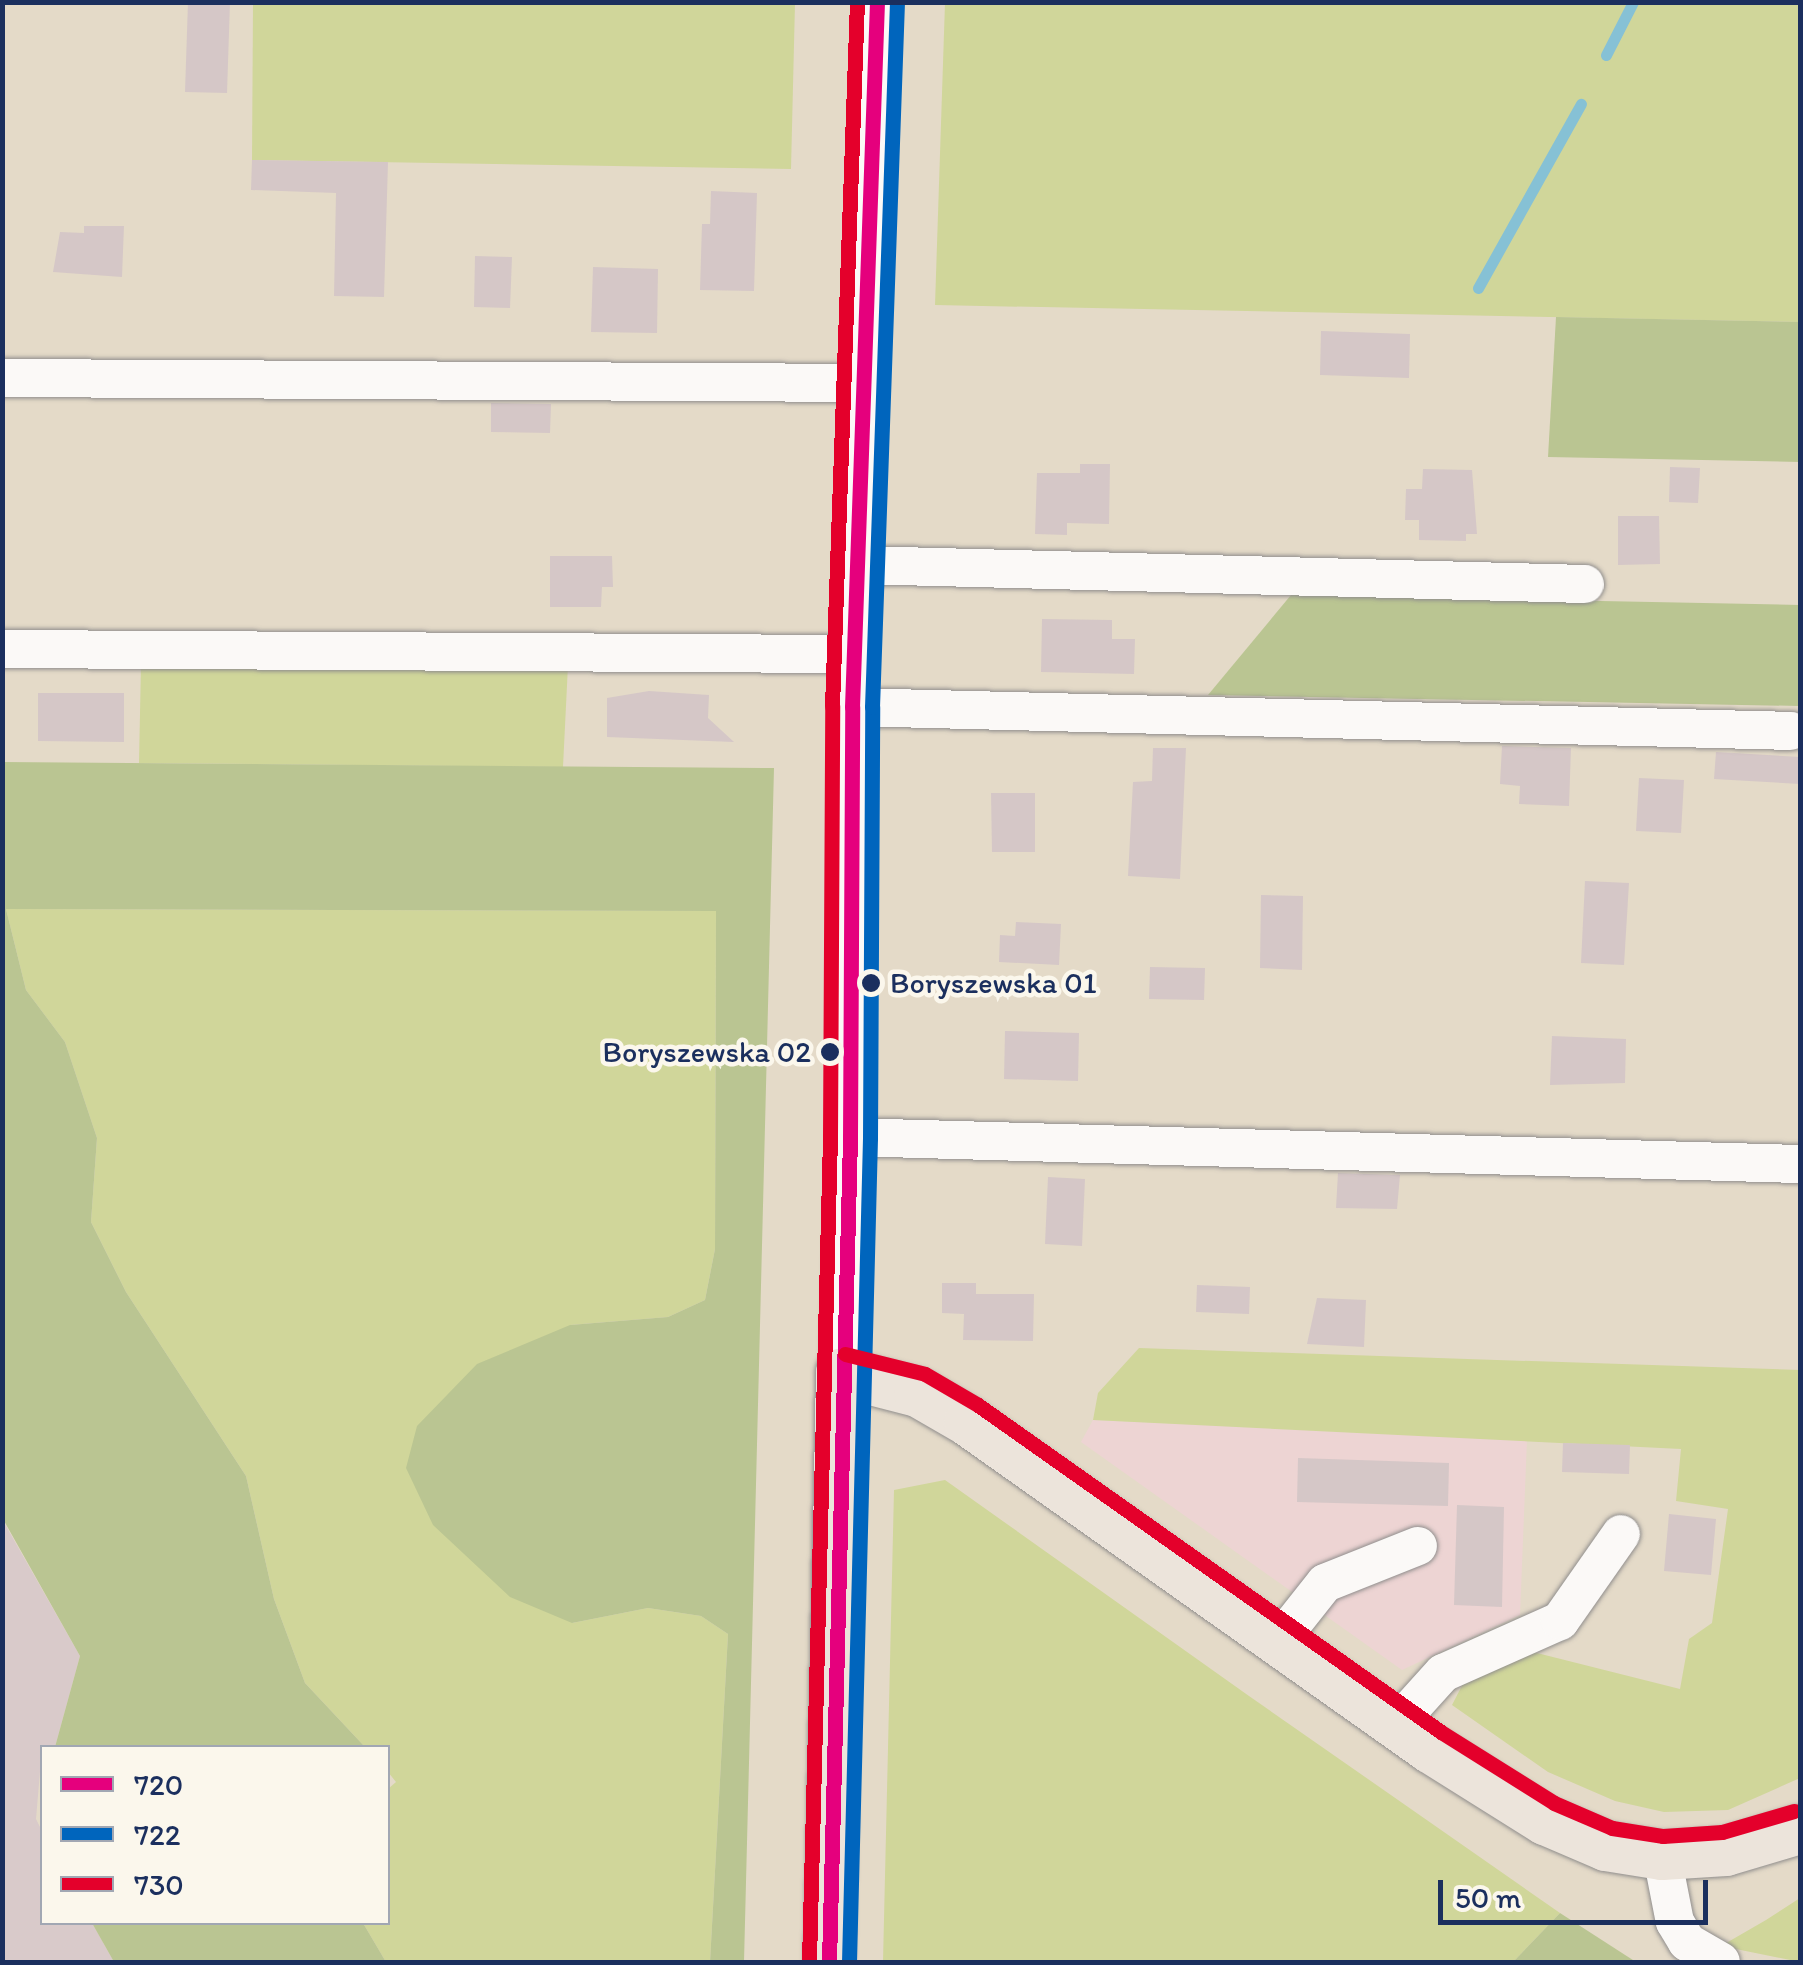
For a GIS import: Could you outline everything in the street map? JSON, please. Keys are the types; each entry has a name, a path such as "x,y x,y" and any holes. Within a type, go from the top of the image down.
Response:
{"main road":[{"path":"829,1962 840,1373 941,1404 1396,1725 1545,1821 1606,1847 1662,1856 1726,1852 1800,1830"}],"street":[{"path":"840,1373 850,1137 852,707 867,383 877,2"},
{"path":"2,378 867,383"},
{"path":"860,565 1585,584"},
{"path":"2,650 855,654"},
{"path":"852,707 1792,731"},
{"path":"850,1137 1800,1164"},
{"path":"1396,1725 1443,1673 1560,1621 1621,1534"},
{"path":"1279,1641 1325,1583 1418,1546"},
{"path":"1662,1856 1674,1922 1687,1942 1721,1962"}],"shaded area":[{"path":"1093,1420 1527,1439 1520,1615 1402,1670 1081,1442"},
{"path":"2,1519 80,1656 56,1745 40,1745 36,1819 40,1827 40,1925 93,1925 114,1962 3,1962"}],"green space":[{"path":"253,3 795,3 791,169 252,160"},
{"path":"945,3 1800,3 1800,322 935,305"},
{"path":"1556,317 1800,322 1800,462 1548,457"},
{"path":"1291,595 1800,605 1800,706 1208,695"},
{"path":"141,664 568,665 563,767 139,763"},
{"path":"2,762 774,768 744,1962 710,1962 728,1634 701,1616 648,1608 572,1623 510,1597 433,1525 406,1468 417,1426 477,1364 570,1325 668,1317 705,1300 715,1249 716,911 6,909 26,990 65,1042 97,1138 91,1222 126,1292 246,1476 274,1599 305,1683 363,1745 56,1745 80,1656 3,1519"},
{"path":"6,909 716,911 715,1249 705,1300 668,1317 570,1325 572,1623 648,1608 701,1616 728,1634 710,1962 386,1962 364,1925 390,1925 390,1787 396,1782 390,1774 390,1745 363,1745 305,1683 274,1599 246,1476 126,1292 91,1222 97,1138 65,1042 26,990"},
{"path":"1139,1348 1800,1370 1800,1778 1728,1810 1664,1812 1615,1801 1548,1772 1452,1705 1469,1672 1525,1650 1680,1689 1689,1639 1712,1623 1728,1509 1676,1501 1681,1449 1093,1420 1098,1393"},
{"path":"945,1480 1560,1913 1513,1962 883,1962 894,1490"},
{"path":"1800,1898 1800,1962 1721,1946 1766,1920"},
{"path":"1560,1913 1636,1962 1513,1962"},
{"path":"93,1925 364,1925 386,1962 114,1962"}],"building":[{"path":"188,2 230,2 227,93 185,92"},
{"path":"252,160 388,162 384,297 334,296 336,193 251,190"},
{"path":"711,191 757,193 754,291 700,290 702,224 710,224"},
{"path":"84,226 124,226 122,277 53,272 60,232 84,233"},
{"path":"475,256 512,257 510,308 474,307"},
{"path":"593,267 658,269 657,333 591,332"},
{"path":"1321,331 1410,334 1409,378 1320,375"},
{"path":"491,403 551,404 550,433 491,432"},
{"path":"1080,464 1110,464 1109,524 1067,523 1067,535 1035,534 1037,473 1080,473"},
{"path":"1670,467 1700,468 1698,503 1669,502"},
{"path":"1423,469 1472,470 1477,534 1466,534 1466,541 1419,540 1419,520 1405,520 1406,489 1422,489"},
{"path":"1618,516 1659,516 1660,564 1618,565"},
{"path":"550,556 612,556 613,587 602,587 601,607 550,607"},
{"path":"1042,619 1112,620 1112,639 1135,639 1134,674 1041,672"},
{"path":"649,691 709,695 708,718 734,742 607,737 607,698"},
{"path":"38,693 124,693 124,742 38,741"},
{"path":"1502,746 1571,748 1569,806 1519,804 1520,786 1500,784"},
{"path":"1153,748 1186,748 1180,879 1128,876 1133,782 1152,781"},
{"path":"1716,752 1800,757 1800,784 1714,779"},
{"path":"1639,778 1684,780 1681,833 1636,831"},
{"path":"991,793 1035,793 1035,852 992,852"},
{"path":"1585,881 1629,883 1624,965 1581,963"},
{"path":"1261,895 1303,896 1302,970 1260,968"},
{"path":"1016,922 1061,924 1059,965 999,962 1000,935 1015,936"},
{"path":"1150,967 1205,968 1204,1000 1149,999"},
{"path":"1005,1031 1079,1033 1078,1081 1004,1079"},
{"path":"1552,1036 1626,1039 1625,1083 1550,1085"},
{"path":"1338,1173 1400,1175 1397,1209 1336,1208"},
{"path":"1048,1177 1085,1179 1082,1246 1045,1244"},
{"path":"942,1283 976,1283 976,1294 1034,1294 1033,1341 963,1340 964,1314 942,1313"},
{"path":"1197,1285 1250,1287 1249,1314 1196,1312"},
{"path":"1317,1298 1366,1300 1364,1347 1307,1344"},
{"path":"1563,1443 1630,1445 1629,1474 1562,1472"},
{"path":"1298,1458 1449,1463 1448,1506 1297,1502"},
{"path":"1457,1505 1504,1507 1502,1607 1454,1605"},
{"path":"1669,1514 1716,1519 1711,1575 1664,1571"}],"waterway":[{"path":"1606,55 1633,2"},
{"path":"1478,288 1581,104"}],"transit line":[{"name":"730","path":"809,1961 830,1137 832,706 857,2"},
{"name":"720","path":"829,1962 850,1137 852,707 877,2"},
{"name":"722","path":"849,1962 870,1138 872,707 897,3"},
{"name":"730","path":"845,1354 925,1374 978,1405 1441,1732 1554,1803 1612,1828 1663,1836 1722,1832 1794,1811"}],"place":[{"name":"Boryszewska 01","path":"871,983"},
{"name":"Boryszewska 02","path":"830,1052"}]}
